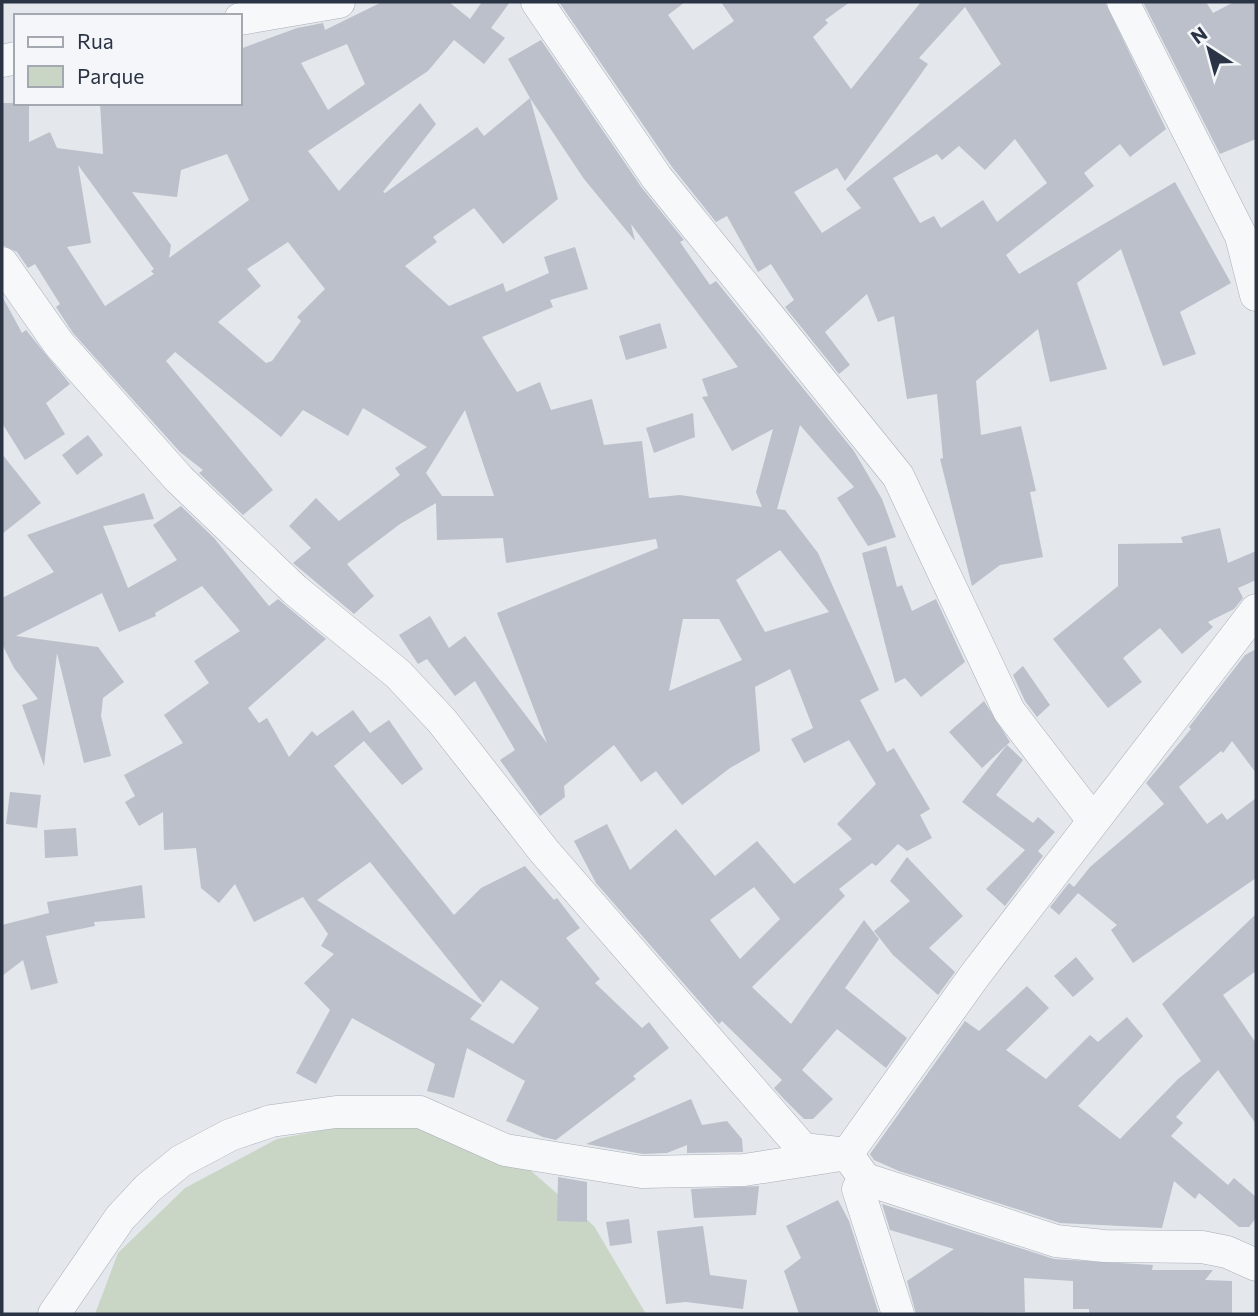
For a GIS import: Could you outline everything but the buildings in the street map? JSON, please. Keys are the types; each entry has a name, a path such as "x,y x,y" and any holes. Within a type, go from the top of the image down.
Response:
{"street":[{"path":"242,19 339,2"},
{"path":"537,2 657,178 898,476 1009,711 1092,819"},
{"path":"1123,2 1241,236 1256,295"},
{"path":"2,263 59,344 179,479 295,590 398,674 442,721 544,851 803,1149 856,1166 1056,1241 1104,1246 1202,1247 1227,1252 1256,1265"},
{"path":"898,1314 858,1189 856,1166 1092,819 1256,610"},
{"path":"54,1314 120,1218 149,1188 181,1161 230,1135 271,1121 336,1112 420,1112 505,1150 642,1172 856,1166"}],"green space":[{"path":"359,1123 441,1129 522,1163 594,1226 646,1314 95,1314 118,1253 185,1188 277,1139"}]}
